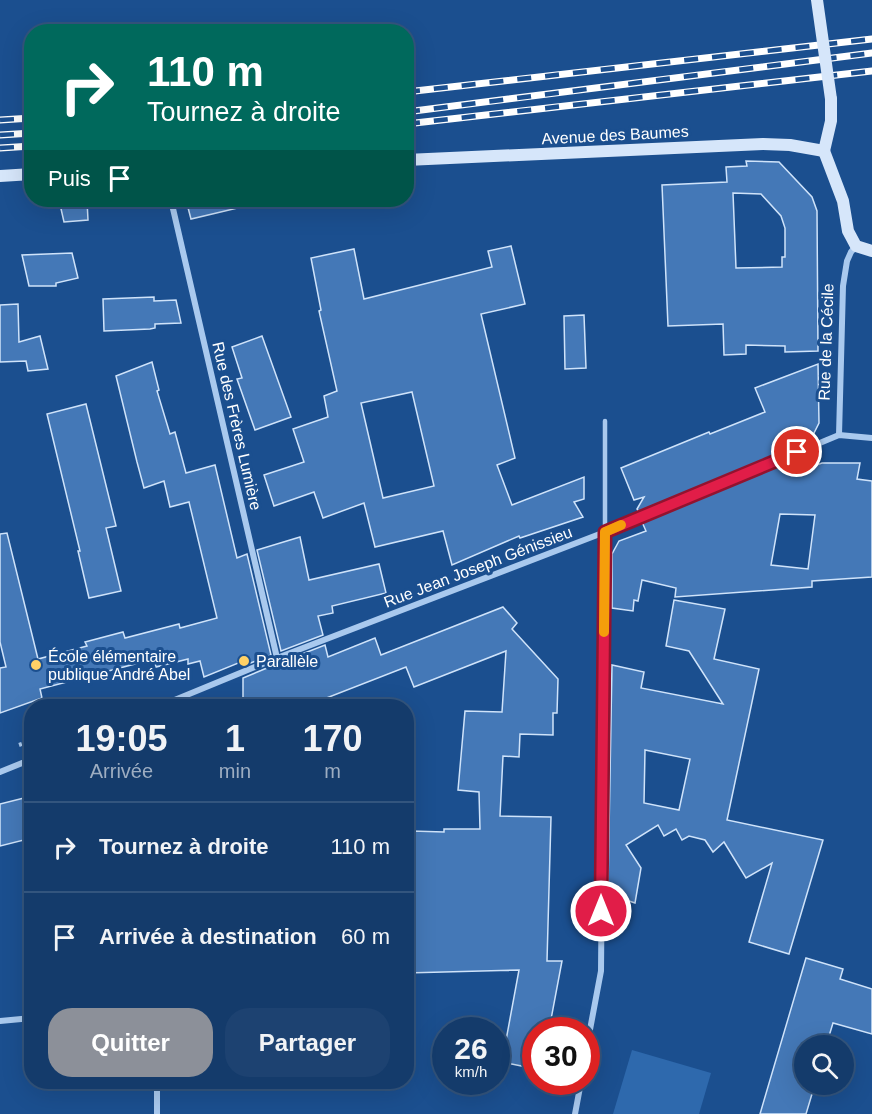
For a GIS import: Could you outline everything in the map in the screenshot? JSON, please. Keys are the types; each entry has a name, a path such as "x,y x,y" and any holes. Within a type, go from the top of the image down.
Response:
{"street":[{"path":"817,0 831,99 831,121 824,151 843,201 848,231 856,246 872,250"},
{"name":"Avenue des Baumes","path":"414,160 764,144 790,145 824,151"},
{"path":"0,176 24,174"},
{"name":"Rue des Frères Lumière","path":"173,207 277,658"},
{"name":"Rue de la Cécile","path":"839,435 843,286 847,261 856,246"},
{"name":"Rue Jean Joseph Génissieu","path":"182,699 277,658 605,532 839,435 872,438"},
{"path":"592,1017 601,971 605,532"},
{"path":"0,772 24,762"},
{"path":"0,1021 24,1019"},
{"path":"157,1114 158,1089"},
{"path":"575,1114 579,1095"}],"lane":[{"path":"605,532 606,421"}],"path":[{"path":"18,745 24,743"}],"shaded area":[{"path":"632,1050 711,1073 699,1114 613,1114"}],"building":[{"path":"746,161 779,162 812,197 817,211 818,351 785,352 785,346 746,345 746,354 724,355 723,324 668,326 662,185 727,182 726,167 747,166","holes":["733,193 761,194 781,216 785,228 785,257 782,257 782,267 736,268"]},
{"path":"61,207 87,207 88,220 64,222"},
{"path":"188,207 242,207 191,219"},
{"path":"511,246 525,304 481,314 515,458 497,465 512,505 584,477 584,499 574,502 583,517 520,538 519,536 452,565 443,531 375,547 364,503 323,518 314,492 274,506 264,475 304,462 293,429 328,417 324,396 337,391 319,311 321,310 311,258 354,249 364,299 492,267 488,251","holes":["412,392 434,486 383,498 361,403"]},
{"path":"72,253 78,278 56,283 56,286 29,286 22,255"},
{"path":"154,297 154,301 176,300 181,323 155,324 155,328 150,329 104,331 103,299"},
{"path":"18,304 19,342 40,336 48,369 28,371 26,361 0,362 0,305"},
{"path":"584,315 586,368 565,369 564,316"},
{"path":"262,336 291,417 255,430 237,379 242,378 232,347"},
{"path":"152,362 159,390 157,391 170,434 175,432 186,473 215,465 237,558 247,554 271,655 243,666 243,661 204,677 200,661 188,664 188,659 156,667 154,659 40,689 42,698 24,699 24,704 0,713 0,668 6,667 0,642 0,534 7,533 38,659 87,646 85,642 123,632 125,638 179,624 180,628 217,618 189,502 170,507 164,481 144,488 116,376"},
{"path":"818,364 819,423 810,441 639,512 637,509 644,497 634,500 621,468 765,412 755,388"},
{"path":"86,404 116,526 106,528 121,591 89,598 47,414"},
{"path":"803,456 795,473 822,463 860,463 857,479 872,481 872,577 812,581 812,587 675,597 676,588 642,580 638,601 634,600 633,611 612,608 612,554 619,541 646,531 642,522","holes":["780,514 815,515 808,569 771,565"]},
{"path":"300,537 309,580 379,564 386,593 332,606 333,613 318,616 323,635 281,651 257,550"},
{"path":"674,600 725,609 714,659 759,669 727,820 823,840 789,954 749,942 772,863 746,878 724,842 713,852 705,840 689,836 682,840 676,829 664,836 658,825 626,845 641,868 635,903 617,897 608,887 612,665 644,672 641,688 723,704 689,651 666,646","holes":["645,750 690,759 679,810 644,803"]},
{"path":"503,607 517,623 512,629 558,679 557,713 553,713 553,735 520,734 519,757 503,756 500,816 551,817 547,961 562,961 551,1017 522,1017 522,1066 510,1064 510,1019 519,970 414,973 414,831 444,832 444,829 480,829 479,792 458,790 465,711 502,712 506,651 414,687 406,667 324,699 243,699 243,678 325,645 328,657 375,638 381,655"},
{"path":"24,798 24,840 0,846 0,804"},
{"path":"806,958 843,969 840,979 872,989 872,1034 833,1023 829,1035 794,1035 794,1095 812,1095 806,1114 760,1114"}],"railway":[{"path":"414,91 872,39"},
{"path":"414,111 872,53"},
{"path":"414,123 872,71"},
{"path":"0,120 24,118"},
{"path":"0,135 24,134"},
{"path":"0,148 24,146"}],"slow traffic":[{"path":"604,632 605,532 621,525"}],"place":[{"name":"Parallèle","path":"244,661"},
{"name":"École élémentaire publique André Abel","path":"36,665"}],"route":[{"path":"601,911 605,532 797,452"}]}
